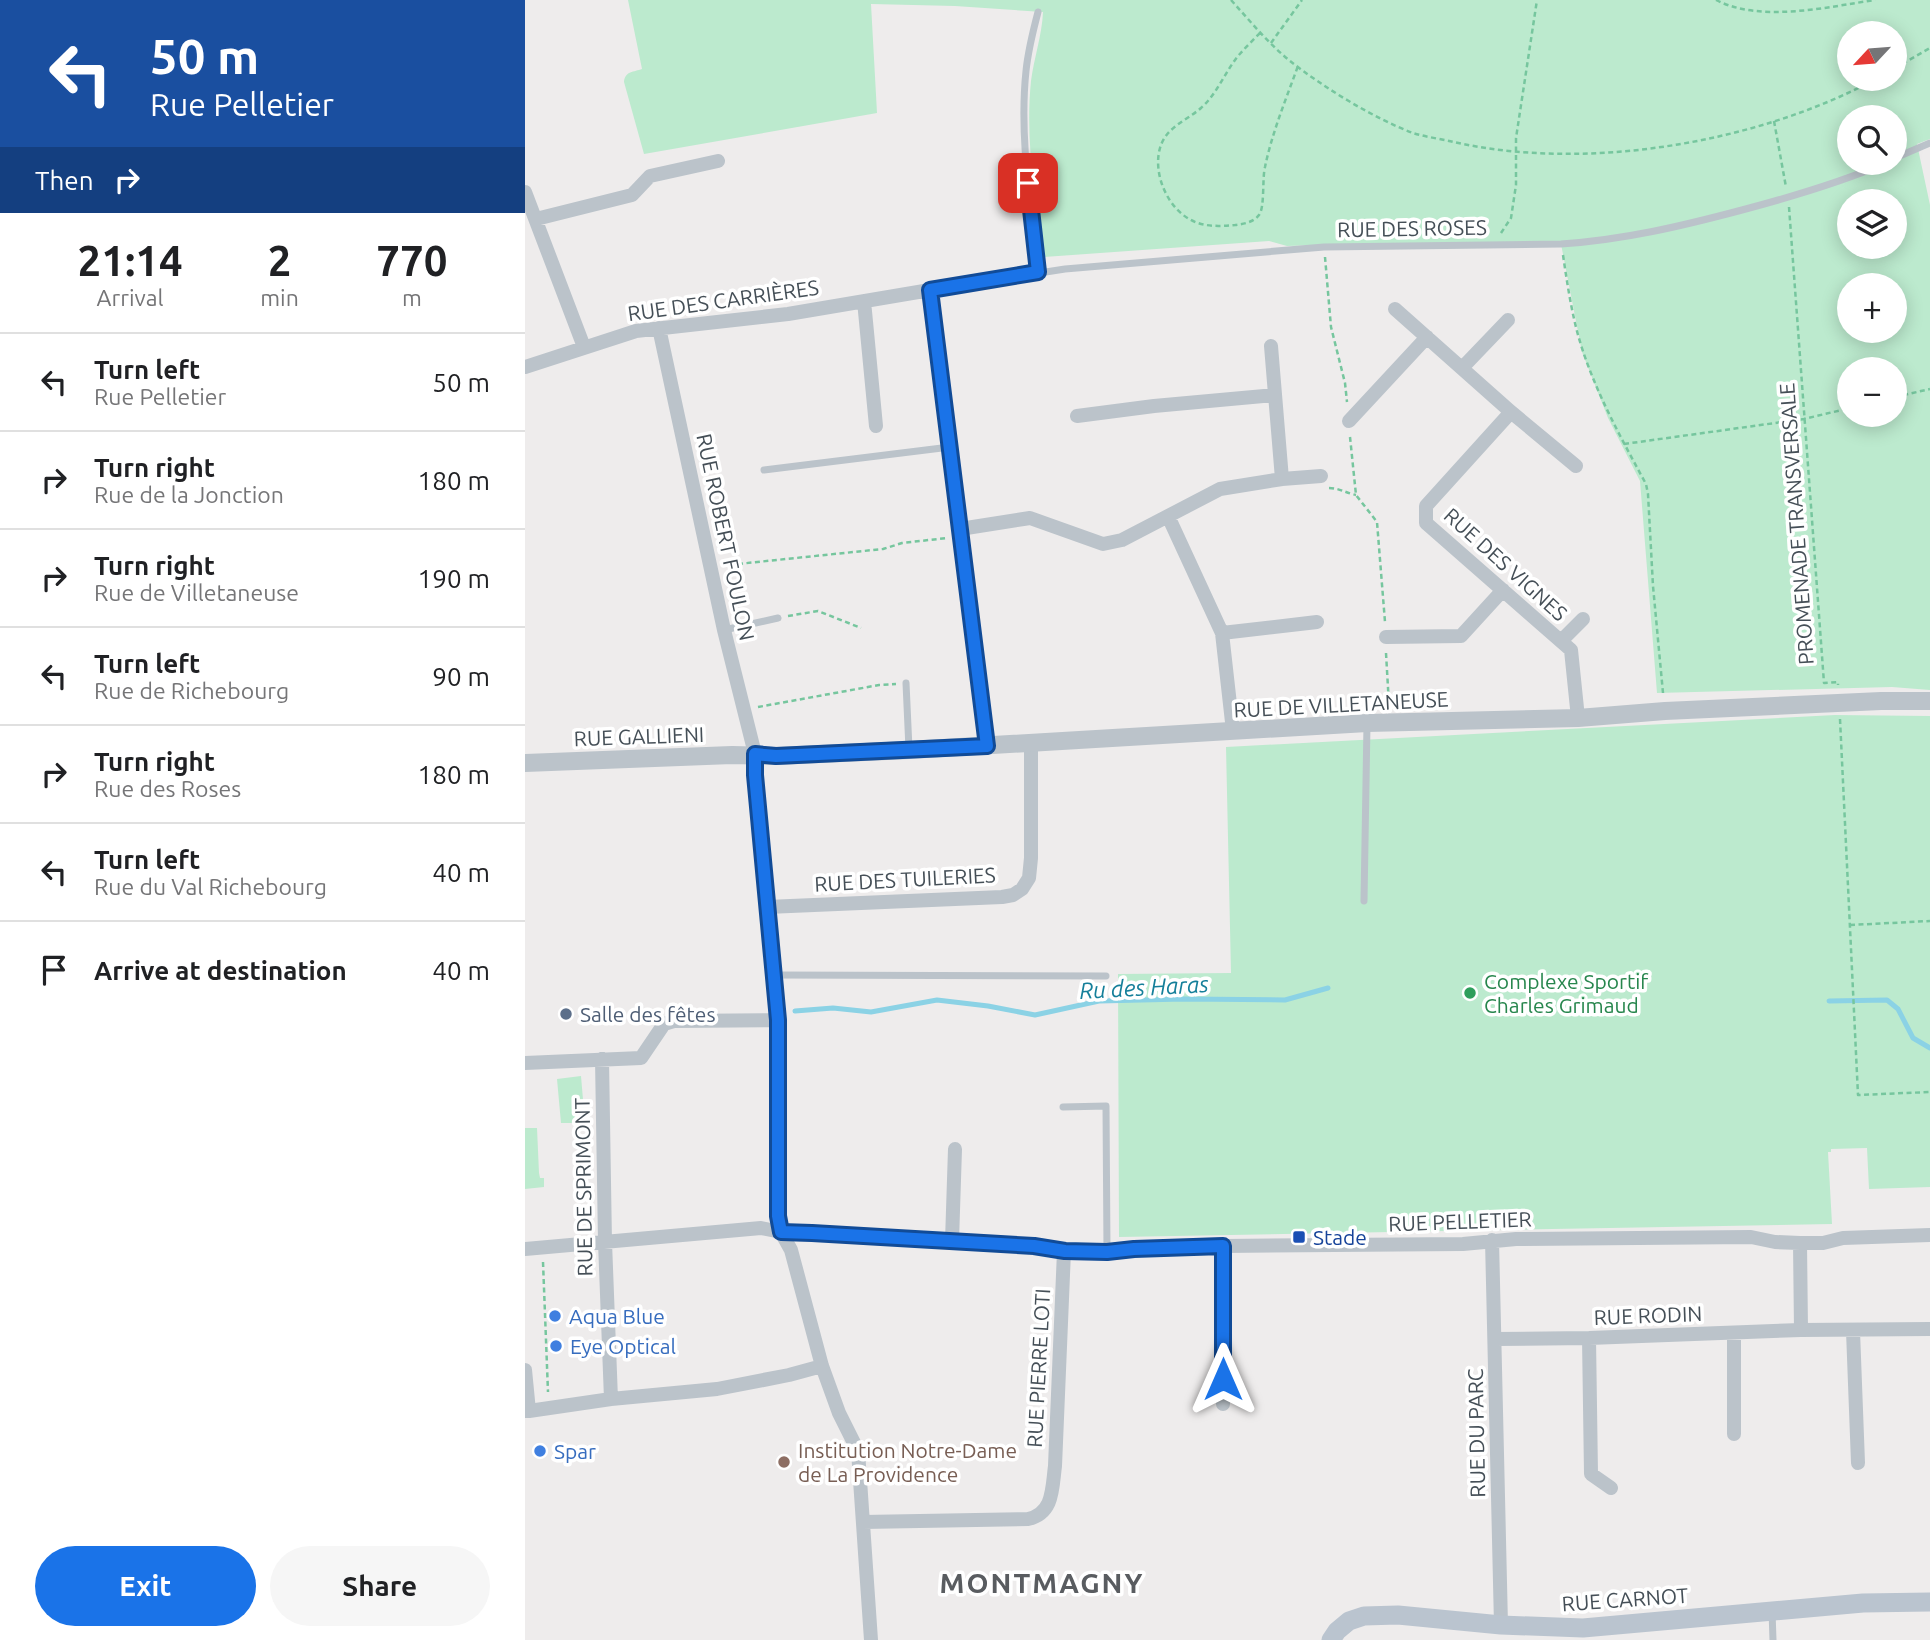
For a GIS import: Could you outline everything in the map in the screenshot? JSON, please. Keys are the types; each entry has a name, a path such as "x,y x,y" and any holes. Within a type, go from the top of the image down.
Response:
{"main road":[{"name":"RUE CARNOT","path":"1331,1640 1349,1621 1364,1616 1398,1615 1501,1625 1583,1628 1863,1603 1930,1602"}],"street":[{"path":"536,219 632,195 650,176 717,161"},
{"path":"525,192 584,347"},
{"path":"930,290 987,746"},
{"name":"RUE DES CARRIÈRES","path":"525,367 636,331 788,314 930,290"},
{"path":"864,301 876,426"},
{"path":"1395,309 1576,466"},
{"path":"1462,368 1508,320"},
{"name":"RUE ROBERT FOULON","path":"659,328 724,630 755,754 778,1020 778,1216 781,1232 791,1250 822,1366 839,1413 858,1451 870,1640"},
{"path":"1349,421 1427,337"},
{"path":"1271,346 1282,479"},
{"path":"1077,416 1154,406 1275,396"},
{"name":"RUE DES VIGNES","path":"1511,412 1426,506 1426,523 1571,650 1578,718"},
{"path":"961,533 1030,517 1103,544 1122,540 1220,489 1321,476"},
{"path":"1168,516 1222,633 1233,731"},
{"path":"1386,637 1461,636 1503,590"},
{"path":"1561,641 1583,619"},
{"path":"1222,633 1317,622"},
{"name":"RUE DE VILLETANEUSE","path":"755,754 776,756 909,750 1367,723 1578,718 1665,710 1930,701"},
{"name":"RUE DES TUILERIES","path":"767,907 1013,895 1022,889 1029,878 1031,743"},
{"name":"RUE GALLIENI","path":"525,764 755,754"},
{"path":"525,1063 641,1058 664,1024 674,1021 778,1020"},
{"name":"RUE DE SPRIMONT","path":"602,1059 611,1399"},
{"path":"952,1241 955,1149"},
{"name":"RUE PELLETIER","path":"525,1249 761,1228 781,1232 1107,1252 1223,1246 1463,1244 1492,1240 1751,1237 1775,1242 1823,1243 1843,1237 1930,1235"},
{"name":"RUE DU PARC","path":"1492,1240 1501,1625"},
{"path":"1800,1243 1801,1330"},
{"path":"1223,1246 1223,1404"},
{"name":"RUE PIERRE LOTI","path":"863,1522 1028,1519 1042,1514 1051,1494 1055,1466 1065,1251"},
{"name":"RUE RODIN","path":"1495,1339 1930,1329"},
{"path":"1853,1331 1858,1463"},
{"path":"1734,1333 1734,1434"},
{"path":"1589,1338 1591,1474 1611,1488"},
{"path":"525,1370 527,1411 611,1399 717,1389 822,1366"}],"lane":[{"path":"1038,12 1028,58 1024,100 1027,172 1038,272"},
{"path":"1907,154 1930,143"},
{"name":"RUE DES ROSES","path":"930,290 1038,272 1324,247 1597,242 1640,235 1788,198 1855,175"},
{"path":"764,470 950,447"},
{"path":"724,630 778,618"},
{"path":"906,683 909,750"},
{"path":"1364,901 1367,723"},
{"path":"773,975 1106,976"},
{"path":"1063,1107 1106,1106 1107,1252"},
{"path":"1772,1611 1773,1640"}],"path":[{"path":"1231,0 1260,33 1298,66 1352,103 1414,133 1474,147 1517,153 1591,153 1655,149 1733,133 1774,121 1849,91"},
{"path":"1271,43 1302,0"},
{"path":"1493,244 1511,218 1516,185 1519,116 1537,0"},
{"path":"1716,0 1747,10 1792,12 1875,0"},
{"path":"1260,33 1239,55 1201,108 1176,125 1164,139 1159,159 1163,186 1169,199 1184,215 1210,225 1243,224 1258,217 1261,212 1262,186 1269,148 1298,66"},
{"path":"1907,61 1930,47"},
{"name":"PROMENADE TRANSVERSALE","path":"1774,121 1788,198 1824,683 1838,682 1839,703"},
{"path":"1561,244 1579,337 1608,412 1649,494 1653,586 1665,710"},
{"path":"1324,247 1331,327 1345,383 1356,495 1377,522 1386,637 1389,723"},
{"path":"1907,394 1930,389"},
{"path":"1624,444 1804,419 1837,411"},
{"path":"738,564 883,549 961,533"},
{"path":"778,618 818,611 861,628"},
{"path":"743,709 879,685 906,683"},
{"path":"1839,703 1859,1095 1930,1092"},
{"path":"1850,925 1930,921"},
{"path":"543,1248 549,1408"}],"green space":[{"path":"628,0 1930,0 1930,139 1917,144 1930,205 1930,690 1892,687 1657,693 1640,481 1608,418 1582,352 1561,244 1383,243 1287,246 1269,241 1044,257 1029,125 1031,81 1043,12 871,4 877,113 644,154 624,82 628,74 642,69"},
{"name":"Complexe Sportif Charles Grimaud","path":"1835,715 1930,716 1930,1187 1869,1189 1867,1148 1831,1149 1831,1152 1828,1152 1832,1224 1119,1237 1118,974 1231,973 1226,747"},
{"path":"581,1076 585,1123 561,1123 557,1079"},
{"path":"525,1128 537,1128 539,1173 540,1178 544,1178 544,1187 525,1189"}],"waterway":[{"name":"Ru des Haras","path":"795,1011 833,1008 871,1012 937,1000 1035,1015 1099,1001 1285,1000 1328,988"},
{"name":"Ru des Haras","path":"1829,1001 1887,1000 1898,1009 1913,1038 1930,1048"}],"place":[{"name":"Complexe Sportif Charles Grimaud","path":"1470,993"},
{"name":"Salle des fêtes","path":"566,1014"},
{"name":"Stade","path":"1299,1237"},
{"name":"Aqua Blue","path":"555,1316"},
{"name":"Eye Optical","path":"556,1346"},
{"name":"Spar","path":"540,1451"},
{"name":"Institution Notre-Dame de La Providence","path":"784,1462"}],"district":[{"name":"MONTMAGNY","path":"1042,1582"}],"route":[{"path":"1028,183 1038,272 930,290 987,746 776,756 755,754 778,1020 778,1216 781,1232 1034,1246 1065,1251 1107,1252 1223,1246 1223,1379"}]}
